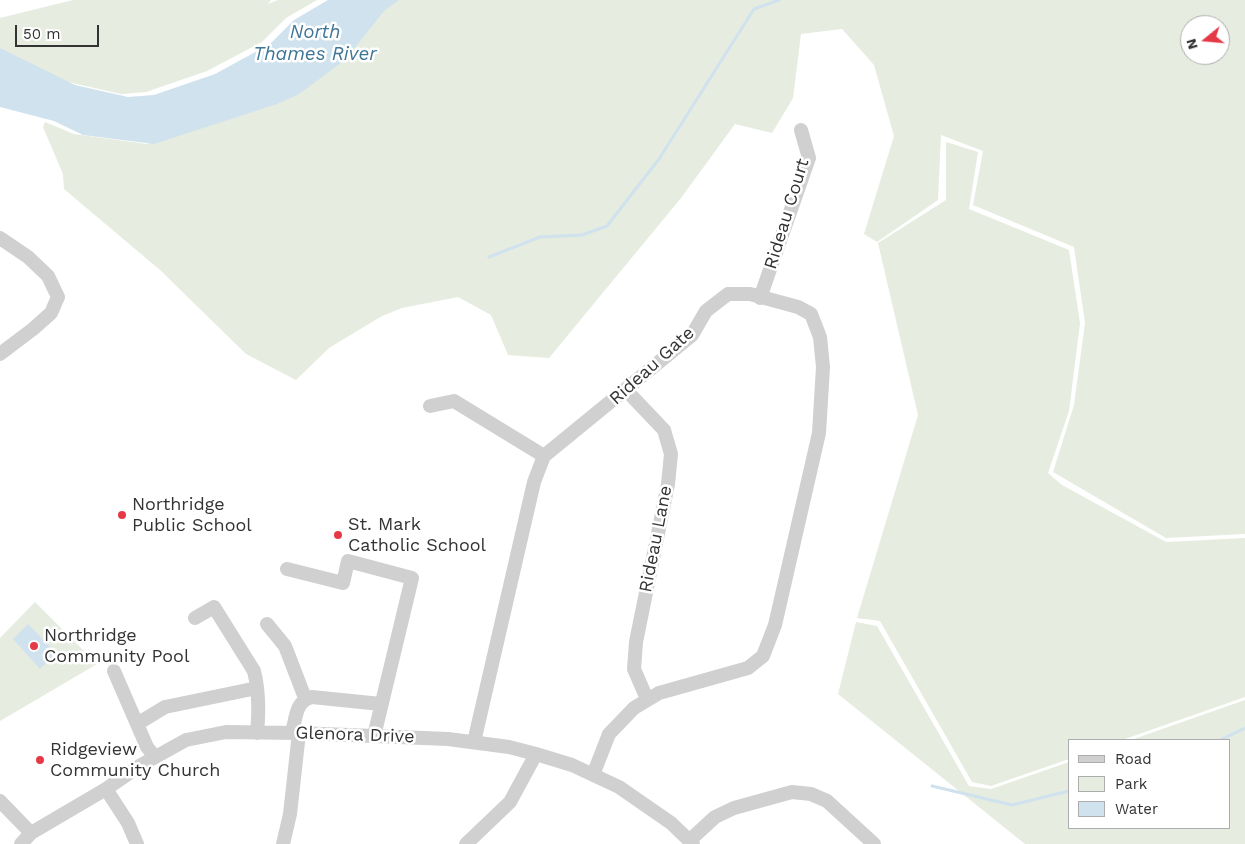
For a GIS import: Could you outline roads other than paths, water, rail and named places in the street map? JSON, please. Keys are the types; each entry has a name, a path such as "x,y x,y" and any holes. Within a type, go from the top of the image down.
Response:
{"street":[{"name":"Rideau Court","path":"760,298 809,158 801,130"},
{"path":"0,238 28,257 48,276 58,297 51,313 0,354"},
{"name":"Rideau Gate","path":"544,456 692,335 706,311 728,294 750,294 798,306 812,314 820,337 823,366 819,433 775,625 763,656 748,668 659,693 634,708 609,734 593,775"},
{"name":"Rideau Lane","path":"626,390 664,430 671,454 668,484 636,642 634,669 647,700"},
{"path":"430,406 454,401 544,456 534,482 474,742"},
{"path":"287,569 343,583 348,561 412,578 374,736"},
{"path":"194,618 214,607 254,671 257,688 257,732"},
{"path":"268,624 285,646 305,698"},
{"path":"114,671 136,724 147,747 155,757"},
{"path":"136,724 166,707 257,688"},
{"path":"284,844 290,814 299,705 305,698 312,697 381,704"},
{"name":"Glenora Drive","path":"21,844 31,833 106,790 155,757 186,740 226,732 448,739 510,747 572,765 627,792 671,823 691,842"},
{"path":"466,844 510,802 536,754"},
{"path":"106,790 128,823 137,844"},
{"path":"691,842 715,817 734,808 792,792 811,794 827,801 874,844"},
{"path":"0,801 31,833"}],"water":[{"name":"North Thames River","path":"328,0 399,0 384,11 345,60 299,94 277,104 154,144 83,135 54,121 0,107 0,48 75,85 128,97 154,95 215,74 270,44 294,20"},
{"name":"Northridge Community Pool","path":"28,624 56,653 40,669 13,639"}],"waterway":[{"path":"489,257 540,237 582,235 607,226 659,159 754,9 779,0"},
{"path":"1222,739 1245,728"},
{"path":"932,786 1012,805 1068,791"}],"place":[{"name":"Northridge Public School","path":"122,515"},
{"name":"St. Mark Catholic School","path":"338,535"},
{"name":"Northridge Community Pool","path":"34,646"},
{"name":"Ridgeview Community Church","path":"40,760"}]}
